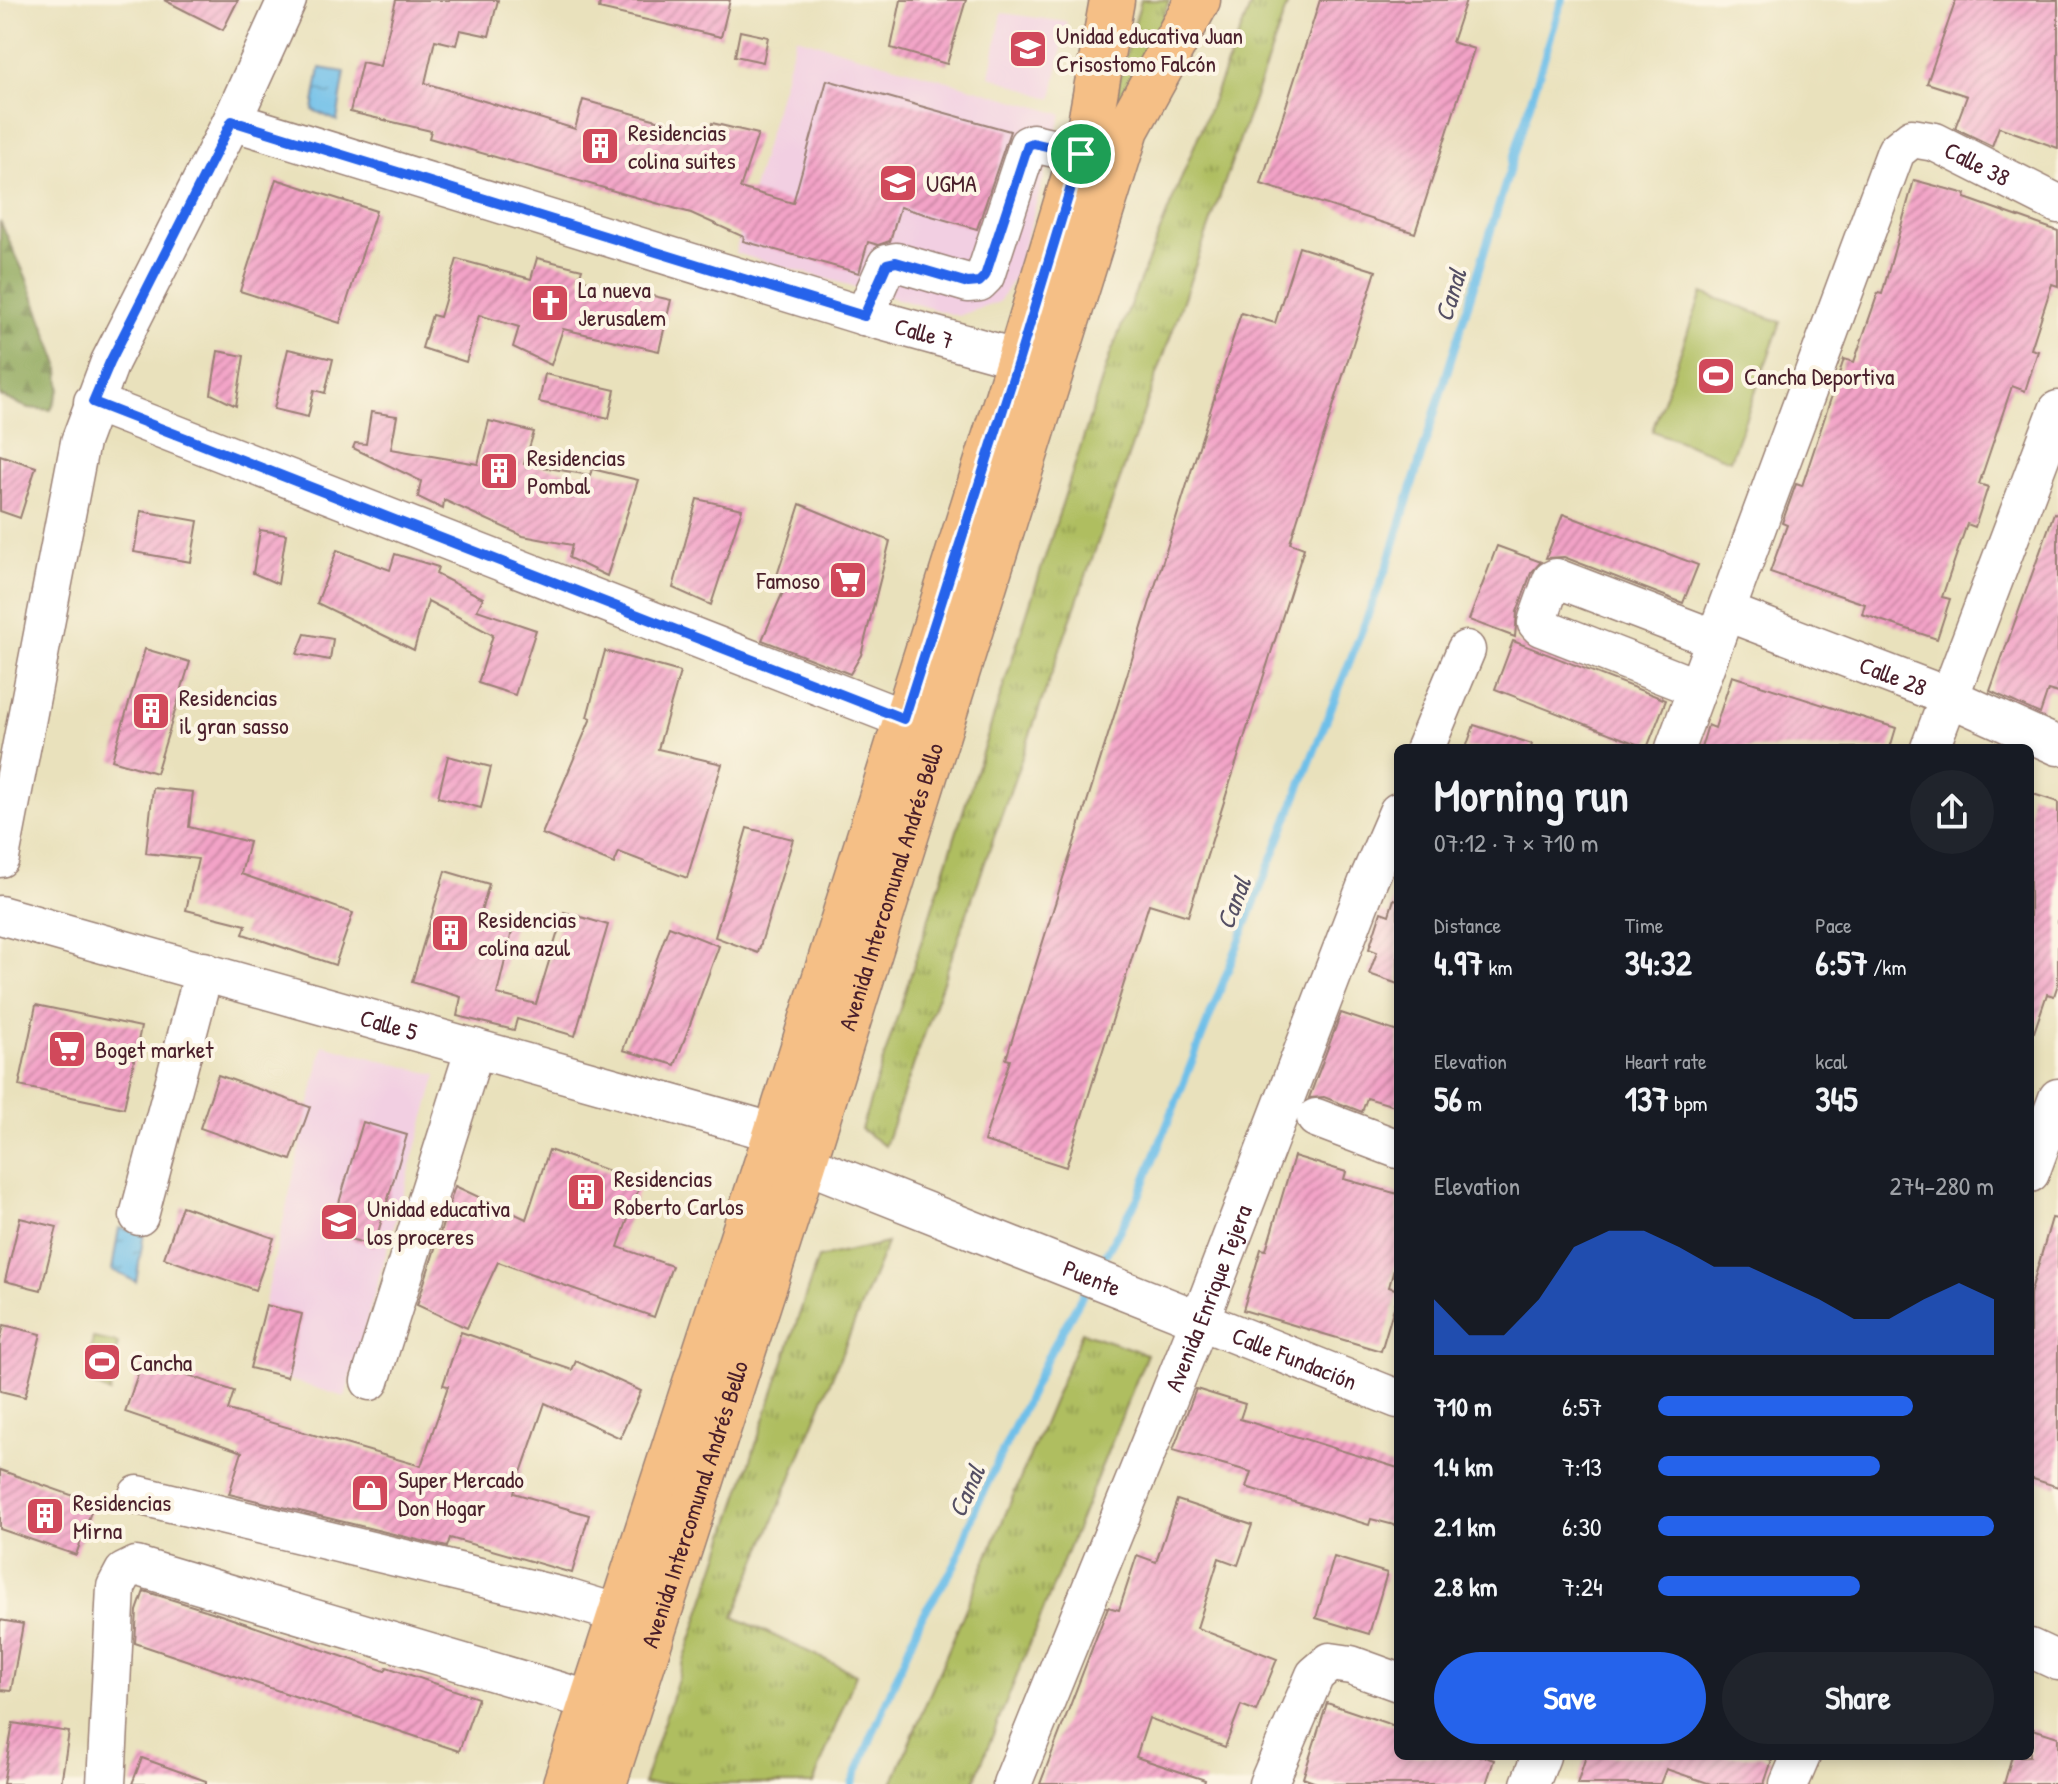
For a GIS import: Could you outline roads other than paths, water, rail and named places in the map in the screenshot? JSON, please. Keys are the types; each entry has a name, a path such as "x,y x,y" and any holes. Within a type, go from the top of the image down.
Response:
{"main road":[{"name":"Avenida Intercomunal Andrés Bello","path":"604,1784 790,1148 904,719 1081,154 1105,51 1112,0"},
{"name":"Avenida Intercomunal Andrés Bello","path":"565,1784 619,1614 790,1148 1127,129 1198,0"}],"street":[{"path":"0,858 80,442 93,402 117,348 232,121 287,0"},
{"name":"Calle 7","path":"232,121 864,316 1019,359"},
{"name":"Calle 38","path":"1721,625 1896,151 1912,138 1935,142 2058,204"},
{"path":"864,316 887,264 896,262 968,283 979,282 985,276 1028,145 1033,143 1081,154"},
{"path":"93,402 904,719"},
{"path":"1931,744 2058,410"},
{"name":"Calle 28","path":"1697,688 1541,627 1537,623 1552,580 1556,578 1721,625 1949,697 2058,746"},
{"path":"1676,744 1721,625"},
{"path":"1427,744 1466,650"},
{"name":"Avenida Enrique Tejera","path":"1012,1784 1200,1320 1384,885 1394,833"},
{"name":"Calle 5","path":"0,915 475,1048 790,1148"},
{"path":"139,1216 204,971"},
{"path":"370,1381 475,1048"},
{"path":"2034,1163 2058,1098"},
{"path":"1316,1118 1394,1147"},
{"name":"Puente","path":"790,1148 1039,1256 1147,1299"},
{"name":"Calle Fundación","path":"1147,1299 1394,1397"},
{"path":"138,1495 563,1597 619,1614"},
{"path":"106,1784 116,1587 124,1572 136,1566 592,1701"},
{"path":"2034,1650 2058,1661"},
{"path":"1268,1784 1315,1675 1330,1662 1351,1665 1394,1681"},
{"path":"1530,1784 1539,1760"},
{"path":"1789,1784 1799,1760"}],"water":[{"path":"320,68 345,72 337,121 313,110"},
{"path":"119,1228 144,1233 136,1282 112,1270"}],"waterway":[{"name":"Canal","path":"1098,1268 1139,1196 1388,564 1562,0"},
{"name":"Canal","path":"852,1784 921,1618 955,1565 976,1507 1048,1356 1087,1287"}],"place":[{"name":"Unidad educativa Juan Crisostomo Falcón","path":"1028,49"},
{"name":"Residencias colina suites","path":"600,146"},
{"name":"UGMA","path":"898,183"},
{"name":"La nueva Jerusalem","path":"550,303"},
{"name":"Cancha Deportiva","path":"1716,376"},
{"name":"Residencias Pombal","path":"499,471"},
{"name":"Famoso","path":"848,580"},
{"name":"Residencias il gran sasso","path":"151,711"},
{"name":"Residencias colina azul","path":"450,933"},
{"name":"Boget market","path":"67,1049"},
{"name":"Residencias Roberto Carlos","path":"586,1192"},
{"name":"Unidad educativa los proceres","path":"339,1222"},
{"name":"Cancha","path":"102,1362"},
{"name":"Super Mercado Don Hogar","path":"370,1493"},
{"name":"Residencias Mirna","path":"45,1516"}]}
